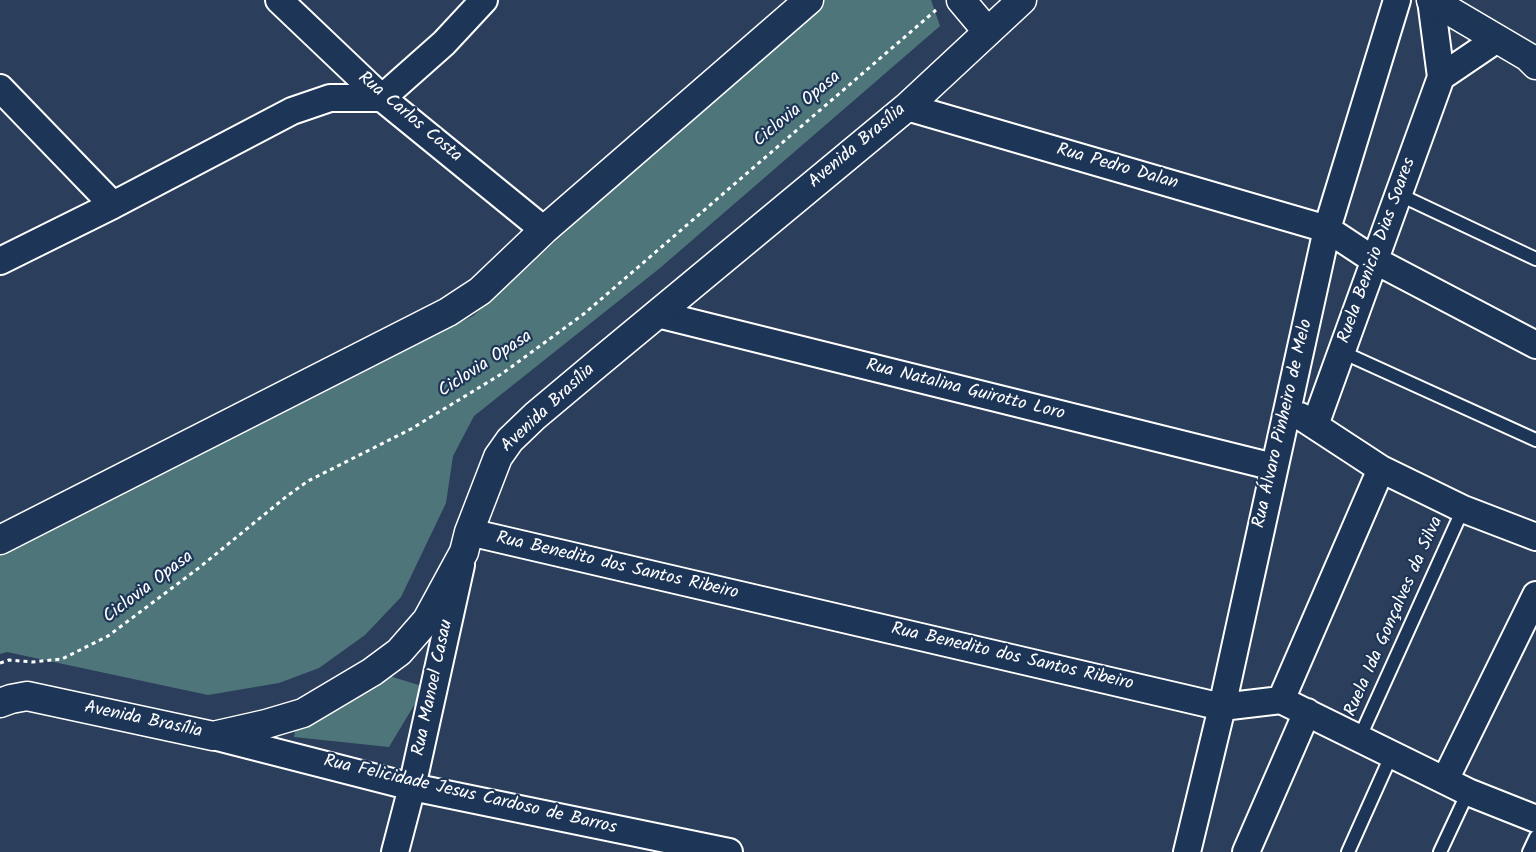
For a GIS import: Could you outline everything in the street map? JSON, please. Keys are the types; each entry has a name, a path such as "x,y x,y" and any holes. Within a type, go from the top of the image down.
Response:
{"main road":[{"path":"0,540 448,312 480,291 544,230 809,0"},
{"name":"Avenida Brasília","path":"0,703 27,696 213,736 303,713 372,672 399,652 427,620 466,542 498,456 510,440 542,410 907,107 1022,0"},
{"path":"1431,0 1528,57 1536,65"},
{"path":"951,3 987,32"}],"street":[{"name":"Rua Carlos Costa","path":"279,0 382,98 544,230"},
{"path":"0,261 292,111 330,98 382,98 444,43 484,0"},
{"name":"Rua Álvaro Pinheiro de Melo","path":"1187,852 1222,706 1327,229 1397,0"},
{"name":"Ruela Benicio Dias Soares","path":"1315,425 1441,77 1431,0"},
{"path":"1441,77 1497,40"},
{"path":"0,88 112,205"},
{"name":"Rua Pedro Dalan","path":"907,107 1327,229 1374,260 1536,345"},
{"name":"Rua Natalina Guirotto Loro","path":"657,314 1274,467"},
{"path":"1288,409 1381,469 1463,509 1536,537"},
{"path":"1381,469 1281,700 1468,792 1536,819"},
{"name":"Rua Benedito dos Santos Ribeiro","path":"466,542 1222,706 1281,700"},
{"name":"Rua Manoel Casau","path":"395,852 412,787 466,542"},
{"path":"1445,780 1536,595"},
{"path":"1246,852 1307,712"},
{"name":"Rua Felicidade Jesus Cardoso de Barros","path":"213,736 412,787 729,852"}],"lane":[{"path":"1398,194 1536,259"},
{"path":"1342,352 1536,440"},
{"name":"Ruela Ida Gonçalves da Silva","path":"1359,739 1463,509"},
{"path":"1348,852 1392,756"},
{"path":"1440,852 1468,792"},
{"path":"1529,852 1536,837"}],"path":[{"name":"Ciclovia Opasa","path":"0,663 9,660 32,662 62,658 108,636 200,566 286,496 308,481 411,429 504,374 585,313 951,3"}],"green space":[{"path":"822,0 931,0 940,26 660,268 474,416 453,456 446,503 401,597 365,635 319,668 279,683 208,695 7,652 0,654 0,554 473,316"},
{"path":"383,674 425,687 389,747 294,737 297,719"}]}
